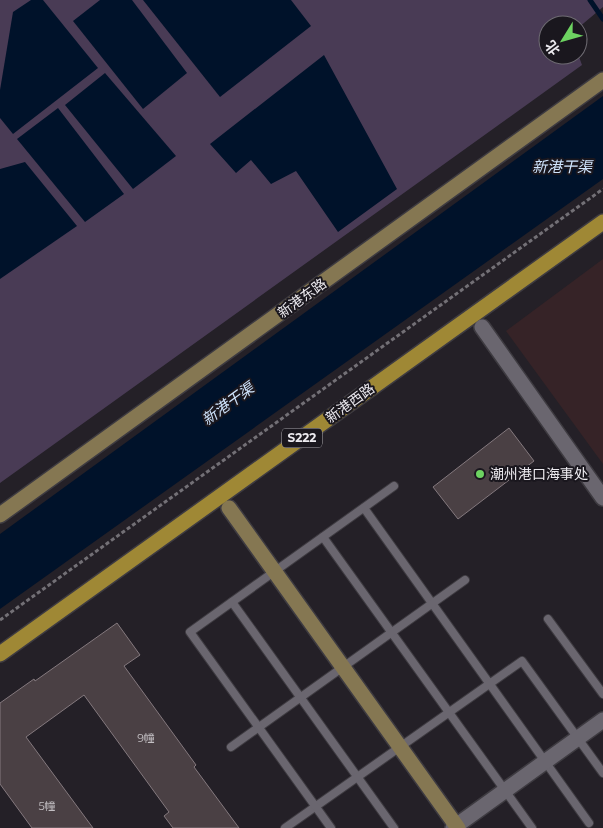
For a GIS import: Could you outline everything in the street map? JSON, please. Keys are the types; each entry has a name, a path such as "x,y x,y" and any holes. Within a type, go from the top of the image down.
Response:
{"main road":[{"name":"新港东路","path":"0,515 603,80"},
{"name":"新港西路","path":"0,654 603,222"},
{"path":"229,508 456,827"}],"street":[{"path":"482,327 603,498"},
{"path":"456,827 603,720"}],"lane":[{"path":"331,828 190,632 394,486"},
{"path":"364,508 589,822"},
{"path":"323,537 532,828"},
{"path":"231,747 465,580"},
{"path":"232,602 302,696 394,828"},
{"path":"548,618 603,694"},
{"path":"286,828 522,661 603,773"}],"path":[{"path":"0,620 603,189"}],"shaded area":[{"path":"0,0 603,0 603,7 588,20 588,15 538,15 538,65 582,65 0,483"},
{"path":"603,259 603,464 506,331"}],"water":[{"path":"31,0 43,0 98,68 13,134 0,118 0,90 13,12"},
{"path":"100,0 132,0 187,73 143,109 73,21"},
{"path":"143,0 291,0 311,26 220,97"},
{"path":"324,55 397,189 338,232 296,171 271,184 251,160 236,173 210,144"},
{"path":"105,73 176,156 133,189 65,105"},
{"name":"新港干渠","path":"603,96 603,179 0,609 0,534"},
{"path":"58,108 124,194 85,222 17,139"},
{"path":"25,162 77,226 0,279 0,169"}],"building":[{"path":"509,428 534,461 458,519 433,487"},
{"path":"117,623 140,655 124,666 239,828 173,828 164,816 169,812 84,695 26,737 93,828 32,828 0,784 0,703 34,679 35,681"}],"waterway":[{"path":"590,0 603,19"}],"place":[{"name":"潮州港口海事处","path":"480,474"}]}
